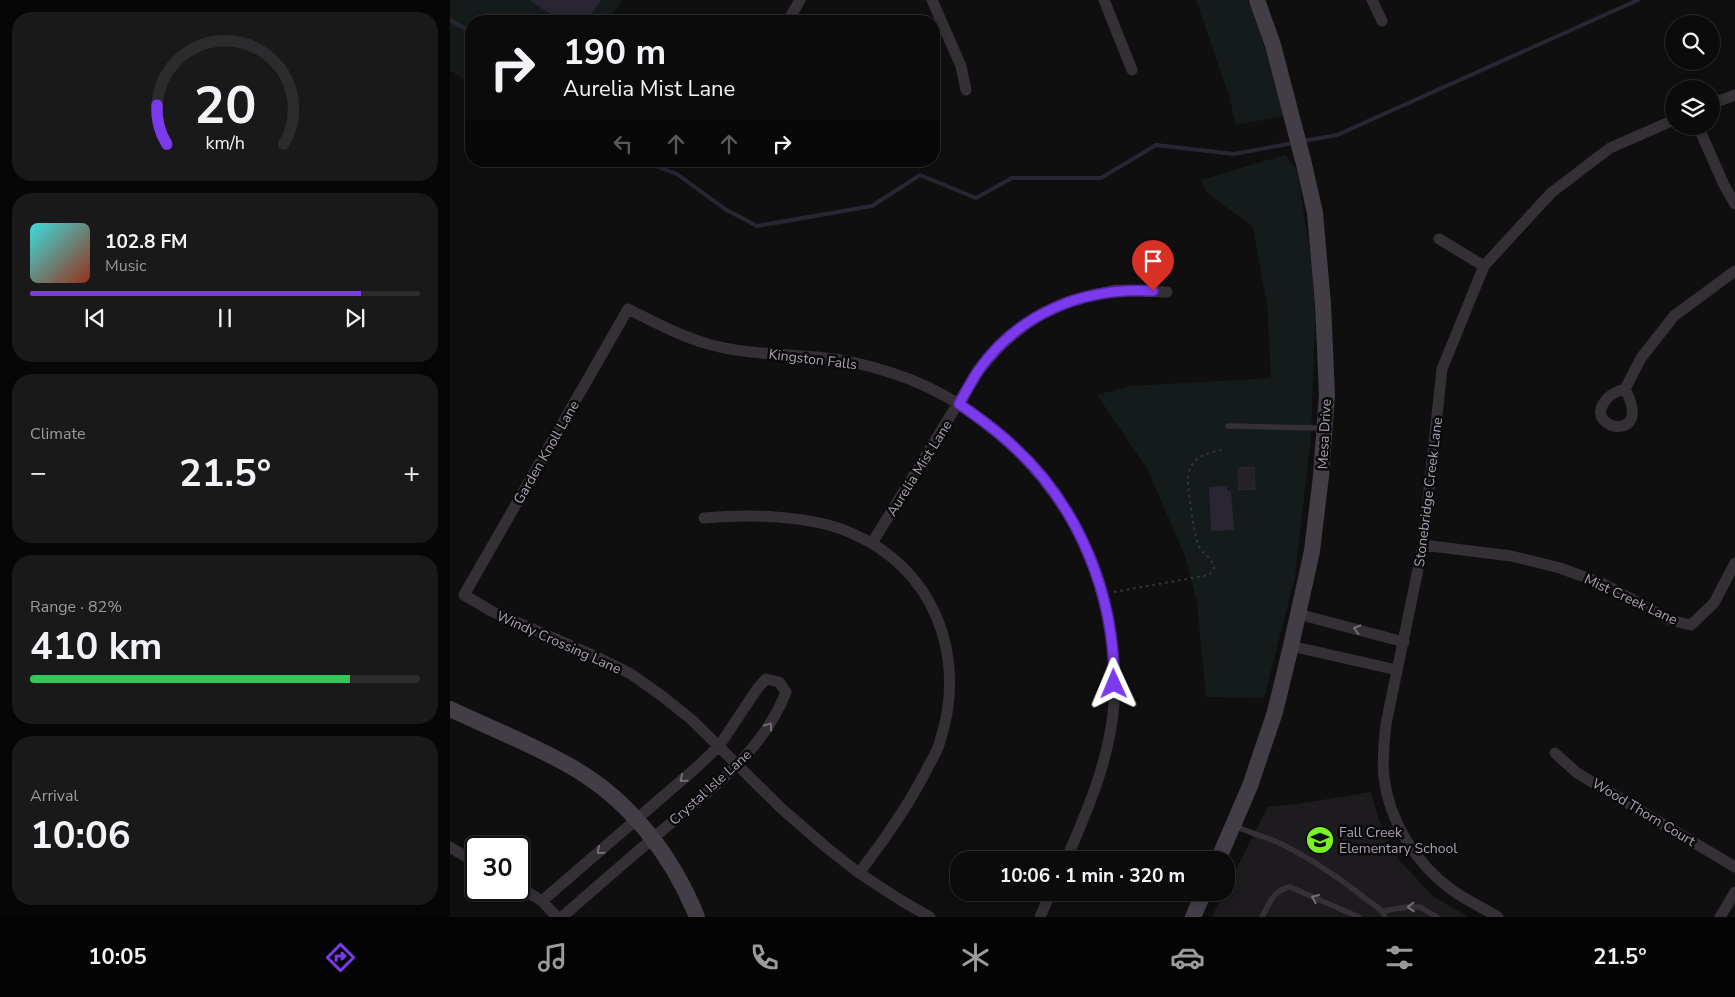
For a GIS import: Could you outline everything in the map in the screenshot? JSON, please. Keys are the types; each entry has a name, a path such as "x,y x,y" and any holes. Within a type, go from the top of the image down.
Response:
{"street":[{"path":"791,15 800,0"},
{"path":"932,0 939,15"},
{"path":"1104,0 1132,70"},
{"name":"Mesa Drive","path":"1222,851 1250,786 1275,712 1291,646 1312,551 1322,476 1327,395 1323,304 1315,213 1291,111 1273,45 1257,0"},
{"path":"1372,0 1382,21"},
{"path":"940,18 961,66 966,90"},
{"path":"1720,101 1735,95"},
{"name":"Stonebridge Creek Lane","path":"1498,917 1451,890 1431,872 1413,851 1399,827 1389,802 1384,777 1383,750 1386,724 1424,545 1442,369 1484,266 1551,194 1566,182 1610,148 1665,124"},
{"path":"1702,135 1724,185 1735,204"},
{"path":"1439,239 1484,266"},
{"path":"1625,389 1640,358 1674,316 1735,271"},
{"name":"Aurelia Mist Lane","path":"872,543 978,371 1001,345 1024,326 1044,313 1069,301 1108,292 1140,290 1167,292"},
{"name":"Kingston Falls","path":"628,309 668,329 708,344 753,352 854,362 894,373 930,388 959,404 986,423 1014,447 1039,473 1076,528 1092,560 1103,594 1114,665 1114,704 1101,775 1070,851"},
{"name":"Garden Knoll Lane","path":"464,595 628,309"},
{"path":"704,518 731,515 807,520 849,532 872,543 891,556 911,574 929,600 944,632 950,670 949,704 940,742 920,784 889,834 859,873"},
{"name":"Mist Creek Lane","path":"1424,545 1511,556 1560,568 1604,584 1670,620 1691,625 1714,603 1735,563"},
{"name":"Windy Crossing Lane","path":"464,595 491,611 595,656 631,674 692,720 782,809 827,848 859,873 902,902 930,917"},
{"path":"1298,614 1404,642"},
{"path":"1291,646 1397,670"},
{"name":"Crystal Isle Lane","path":"542,901 720,746 756,689 766,679 779,682 786,692 778,712 756,745 716,785 562,917"},
{"path":"450,709 571,766 600,786 637,819 653,838 688,894 696,917"},
{"name":"Wood Thorn Court","path":"1556,753 1577,773 1735,866"},
{"path":"450,848 465,857"},
{"path":"1720,917 1735,892"},
{"path":"530,894 542,901 557,917"},
{"path":"1040,917 1047,901"},
{"path":"1193,917 1200,901"}],"lane":[{"path":"1228,426 1325,428"},
{"path":"1233,825 1274,841 1314,862 1346,882 1384,914 1407,907 1420,907 1437,917"},
{"path":"1262,917 1276,893 1282,888 1290,887 1360,917"}],"path":[{"path":"1103,594 1209,575 1214,569 1213,561 1199,547 1188,480 1190,466 1199,458 1222,450"}],"shaded area":[{"path":"450,0 622,0 613,15 465,15 465,81 450,70"},
{"path":"530,0 601,0 590,15 553,15"},
{"path":"1196,0 1248,0 1261,35 1284,116 1236,125 1229,96"},
{"path":"1285,155 1297,170 1313,271 1315,321 1311,437 1295,577 1264,698 1206,697 1197,603 1185,556 1148,470 1097,395 1130,386 1271,378 1267,305 1253,227 1207,193 1201,180"},
{"path":"1227,486 1227,491 1231,491 1234,530 1211,531 1209,487"},
{"name":"Fall Creek Elementary School","path":"1371,792 1379,820 1399,860 1433,896 1468,917 1212,917 1220,901 1235,901 1235,871 1268,807"}],"building":[{"path":"1254,467 1255,489 1239,490 1238,468"}],"waterway":[{"path":"1303,141 1337,135 1638,0"},
{"path":"450,20 465,29"},
{"path":"658,167 677,174 725,209 757,226 872,206 920,175 976,198 1012,178 1101,178 1156,145 1234,154 1293,143"}],"place":[{"name":"Fall Creek Elementary School","path":"1320,840"}],"route":[{"path":"1114,684 1110,630 1103,594 1092,560 1076,528 1039,473 1014,447 986,423 959,404 978,371 1001,345 1024,326 1044,313 1069,301 1093,294 1115,290 1153,291"}]}
